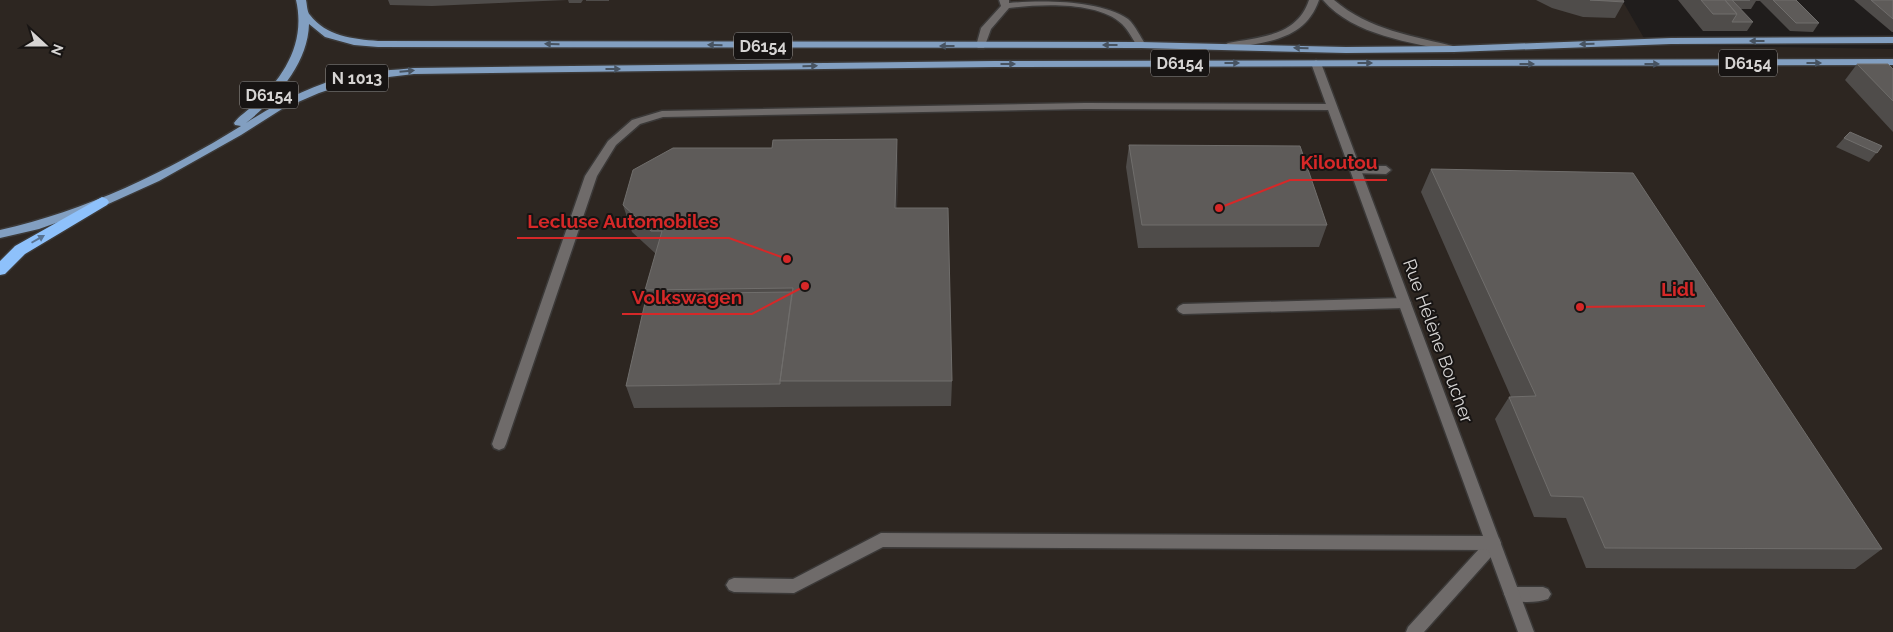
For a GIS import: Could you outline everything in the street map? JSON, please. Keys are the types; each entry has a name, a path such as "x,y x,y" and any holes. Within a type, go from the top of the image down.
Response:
{"highway":[{"path":"0,270 20,250 102,202"}],"main road":[{"name":"D6154","path":"201,151 250,115 283,79 301,46 305,16 300,0"},
{"name":"D6154","path":"305,16 328,36 354,42 378,44 1141,45 1346,50 1454,49 1671,41 1893,40"},
{"name":"D6154","path":"529,69 985,64 1893,62"},
{"name":"N 1013","path":"201,151 237,133 278,107 315,90 354,78 414,71 529,69"},
{"path":"0,234 35,226 102,202 155,178 201,151"}],"street":[{"path":"1228,46 1292,30 1306,18 1314,0"},
{"path":"1328,0 1339,12 1365,25 1399,37 1454,49"},
{"path":"981,46 986,28 1005,3 1060,2 1101,11 1124,21 1141,45"},
{"name":"Rue Hélène Boucher","path":"1316,63 1526,632"},
{"path":"498,444 591,176 612,143 636,122 662,114 1085,106 1332,107"},
{"path":"1356,170 1386,170"},
{"path":"1183,309 1405,303"},
{"path":"734,584 794,586 881,540 1494,543"},
{"path":"1414,632 1494,543"},
{"path":"1512,594 1542,594"}],"shaded area":[{"path":"0,0 1622,0 1648,45 1893,49 1893,632 0,632"}],"building":[{"path":"1591,0 1623,0 1624,2"},
{"path":"1701,0 1725,0 1737,14 1713,14"},
{"path":"1725,0 1732,0 1753,22 1732,22 1737,14"},
{"path":"1773,0 1796,0 1819,23 1796,23"},
{"path":"1871,0 1893,0 1893,19"},
{"path":"1857,64 1888,64 1893,69 1893,101"},
{"path":"1850,132 1882,146 1877,153 1844,138"},
{"path":"897,139 895,208 948,208 952,381 780,381 793,288 645,290 662,231 651,231 623,205 633,170 673,148 772,148 773,140"},
{"path":"1129,145 1300,146 1327,225 1142,225"},
{"path":"1431,169 1633,173 1882,549 1605,548 1583,497 1551,496 1509,397 1536,396"},
{"path":"792,292 780,384 626,386 647,294"}],"place":[{"name":"Kiloutou","path":"1219,208"},
{"name":"Lecluse Automobiles","path":"787,259"},
{"name":"Volkswagen","path":"805,286"},
{"name":"Lidl","path":"1580,307"}]}
